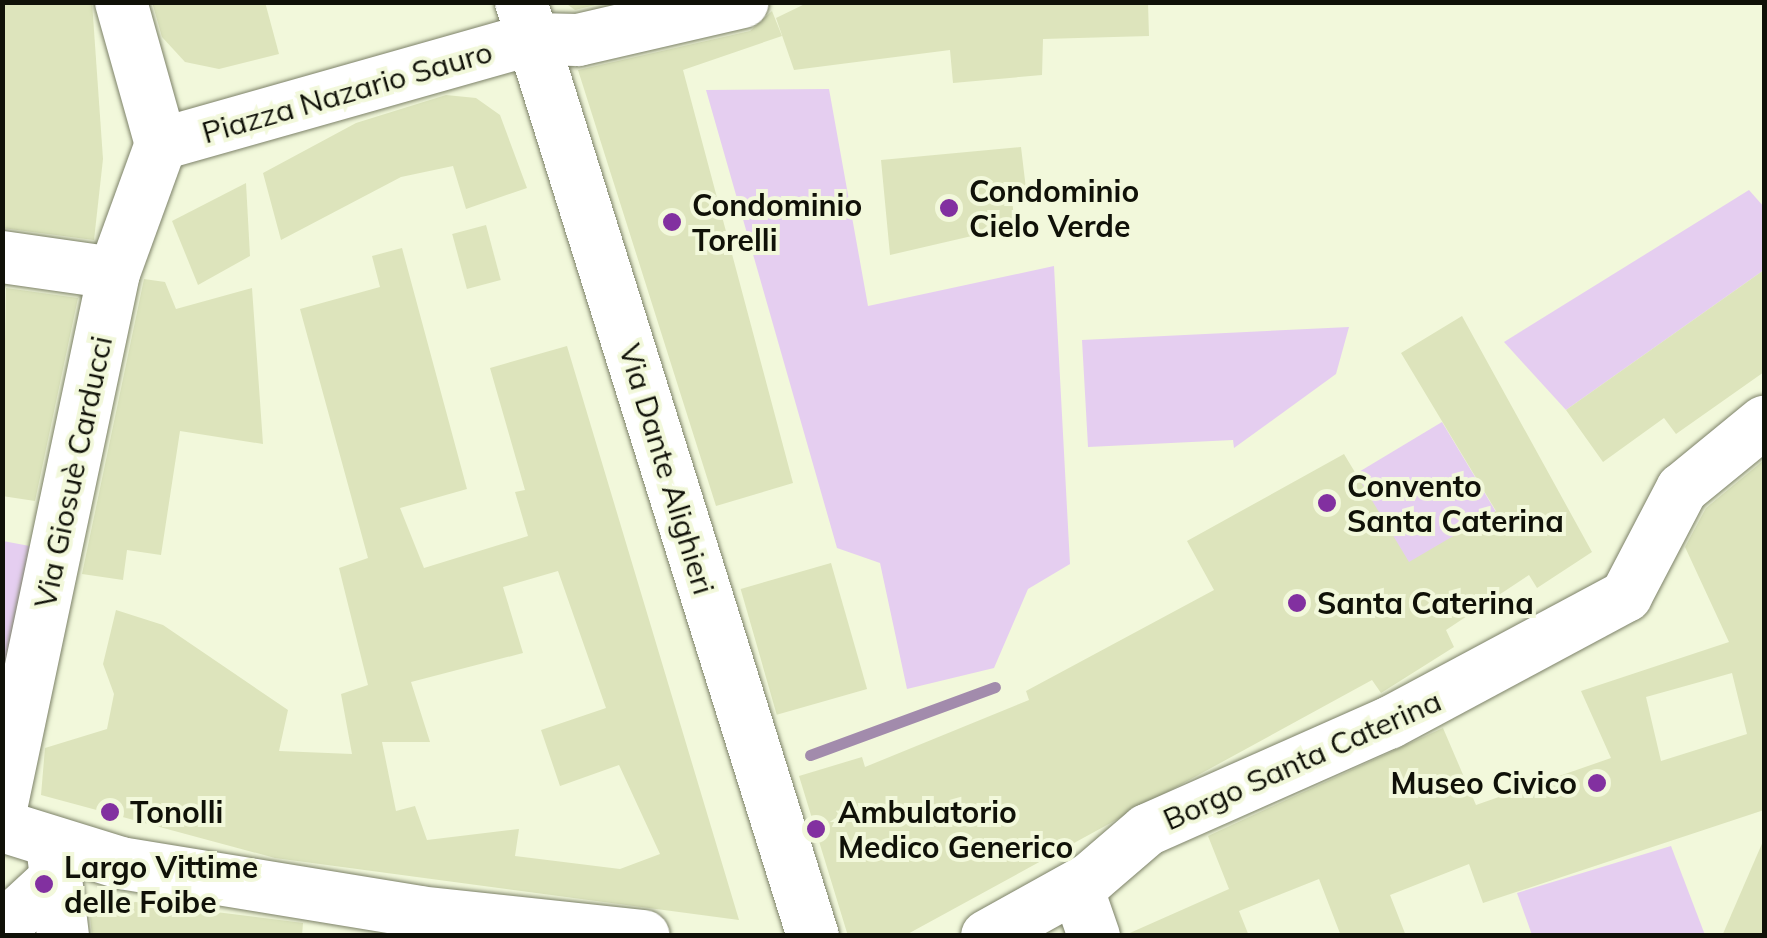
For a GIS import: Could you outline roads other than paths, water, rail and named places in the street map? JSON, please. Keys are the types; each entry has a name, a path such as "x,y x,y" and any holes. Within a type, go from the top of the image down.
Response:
{"street":[{"path":"121,2 161,144"},
{"name":"Piazza Nazario Sauro","path":"161,144 527,21 578,40 744,2"},
{"name":"Via Dante Alighieri","path":"527,21 813,936"},
{"name":"Via Giosuè Carducci","path":"2,804 114,272 161,144"},
{"path":"2,258 114,272"},
{"name":"Borgo Santa Caterina","path":"987,936 1077,887 1147,830 1389,723 1626,596 1682,489 1764,422"},
{"path":"2,826 53,863 422,924 644,936"},
{"path":"2,928 53,863"},
{"path":"53,863 63,936"},
{"path":"1077,887 1094,936"}],"waterway":[{"path":"810,755 995,687"}],"place":[{"name":"Condominio Cielo Verde","path":"949,208"},
{"name":"Condominio Torelli","path":"672,222"},
{"name":"Convento Santa Caterina","path":"1327,503"},
{"name":"Santa Caterina","path":"1297,603"},
{"name":"Museo Civico","path":"1597,783"},
{"name":"Tonolli","path":"110,812"},
{"name":"Ambulatorio Medico Generico","path":"816,829"},
{"name":"Largo Vittime delle Foibe","path":"44,884"}]}
